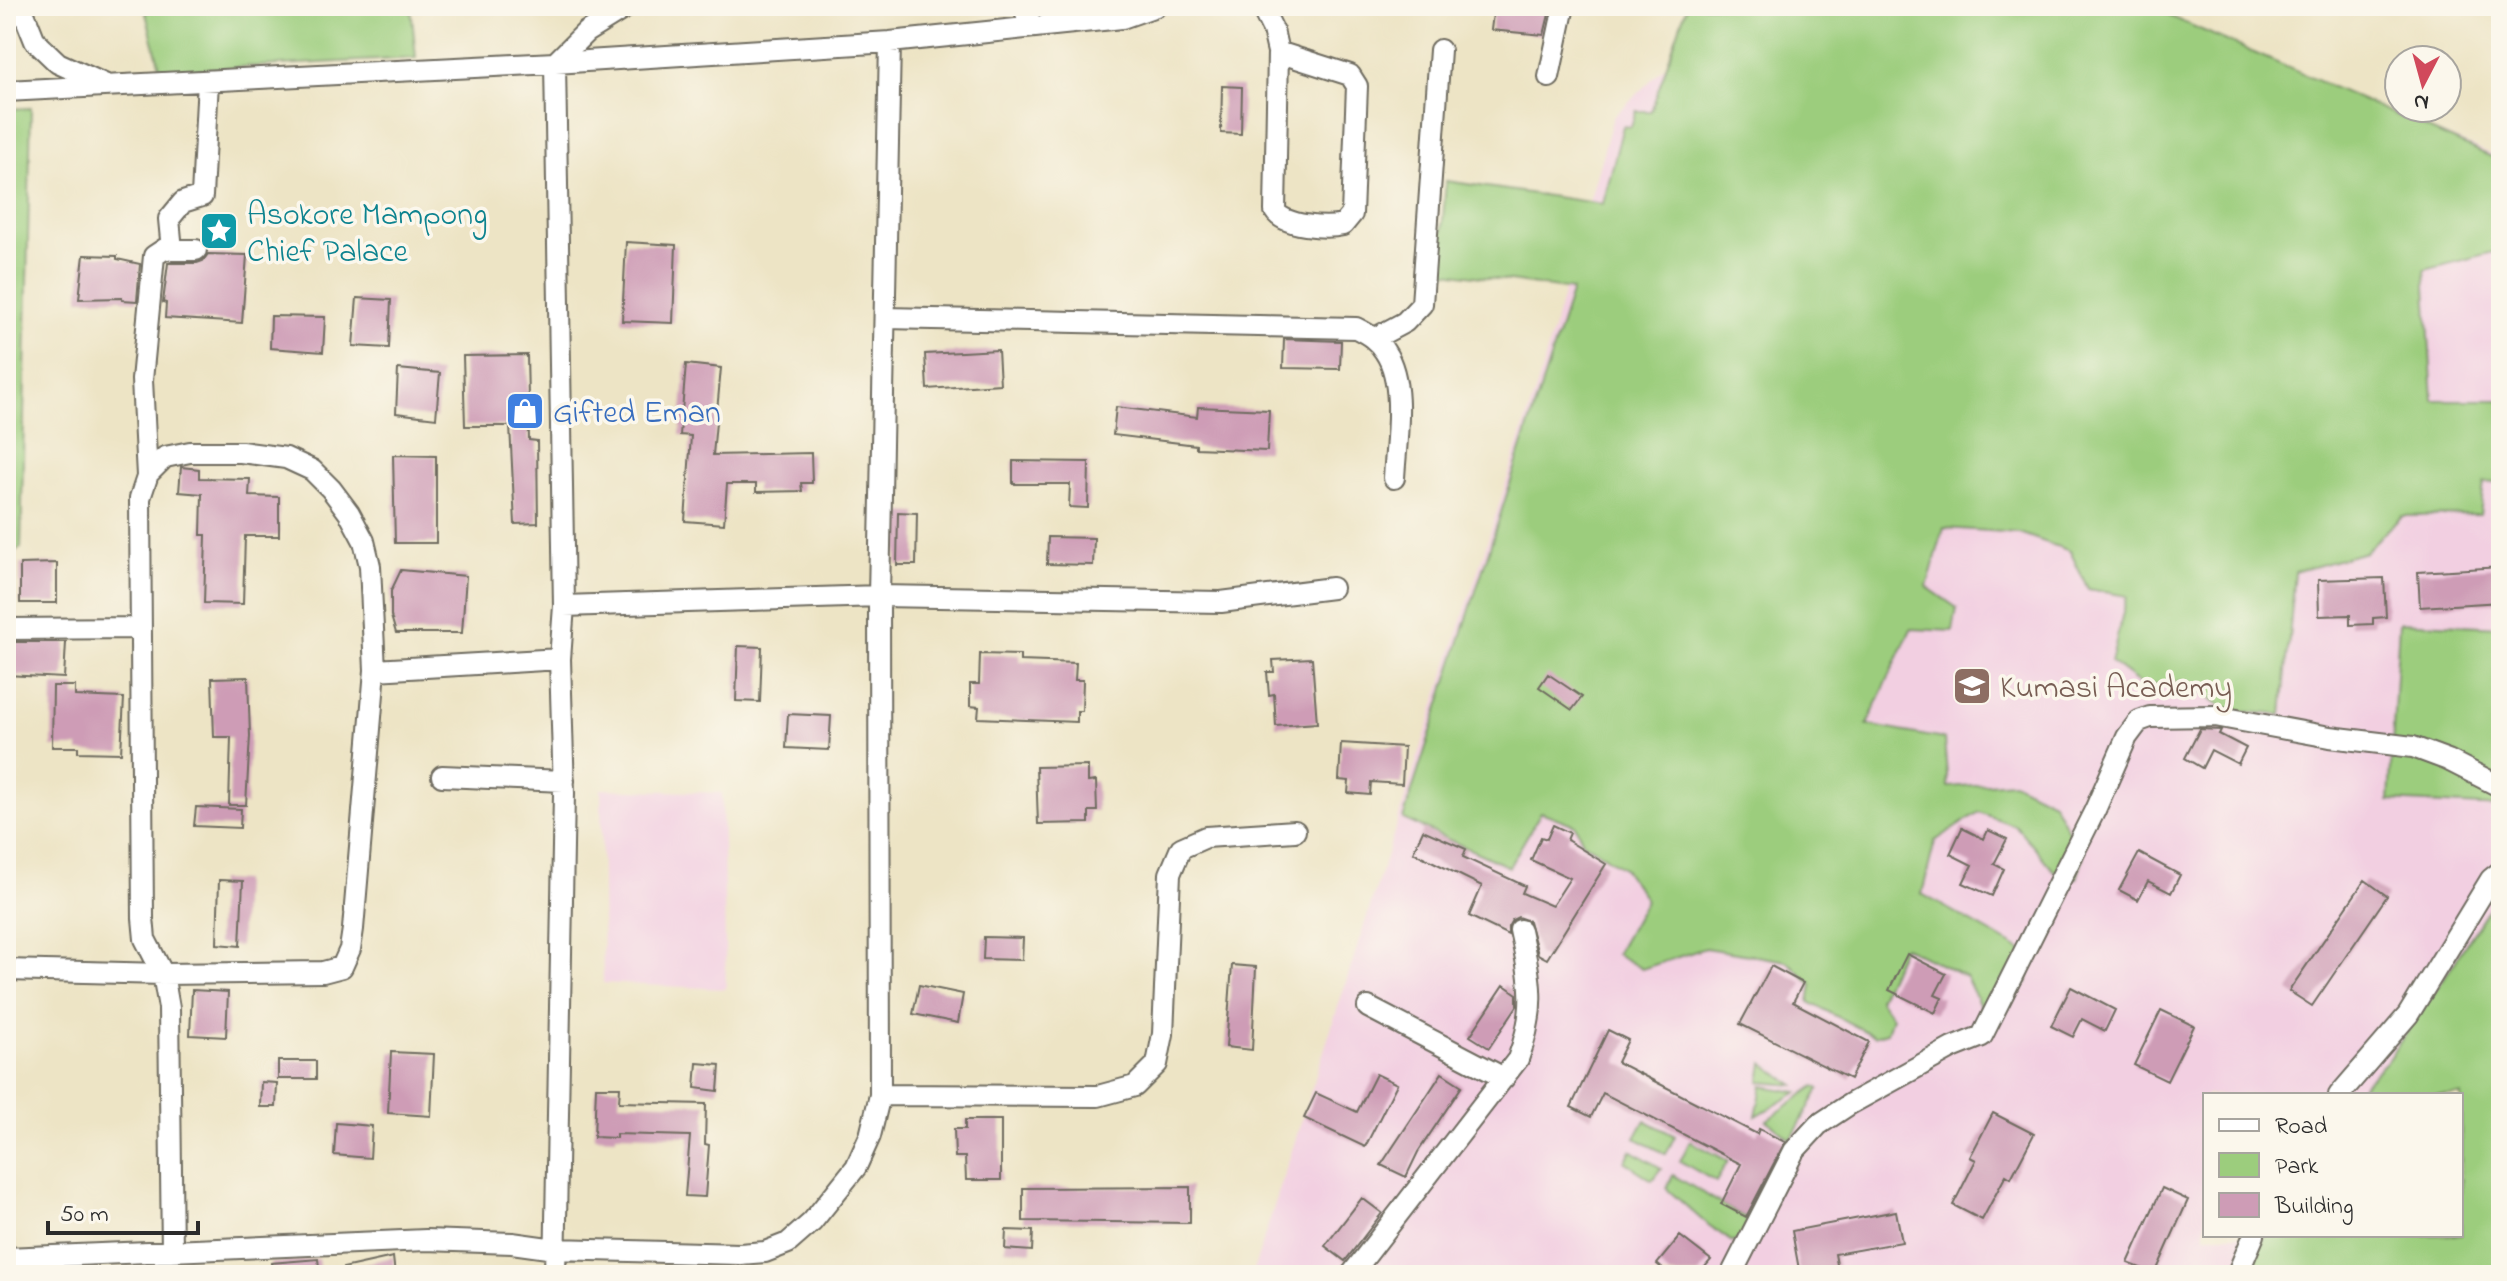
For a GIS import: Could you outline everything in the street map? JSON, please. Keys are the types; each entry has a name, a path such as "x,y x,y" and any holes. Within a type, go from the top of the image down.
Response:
{"street":[{"path":"21,6 35,41 58,63 108,86"},
{"path":"555,1275 564,781 560,659 564,606 555,63 586,32 628,6"},
{"path":"1023,6 1032,27"},
{"path":"6,91 555,63 890,42 1122,18 1156,6"},
{"path":"1261,6 1273,30 1278,52 1275,211 1281,218 1294,223 1343,225 1352,214 1355,79 1278,52"},
{"path":"1549,77 1564,6"},
{"path":"6,1258 426,1240 512,1243 555,1249 765,1252 788,1243 812,1222 856,1167 870,1136 880,1095 879,596 890,42"},
{"path":"1375,338 1405,322 1422,304 1440,50"},
{"path":"196,250 172,250 169,219 183,202 202,196 208,81"},
{"path":"172,244 154,256 150,287 142,380 147,476 140,498 143,918 145,939 163,974 169,1008 172,1252"},
{"path":"885,318 1356,328 1375,338 1387,354 1394,375 1398,404 1394,478"},
{"path":"6,970 163,974 323,972 342,967 350,949 375,670 370,566 364,541 349,513 312,470 286,458 241,452 190,452 165,457 147,476"},
{"path":"564,606 879,596 1221,602 1332,588"},
{"path":"6,629 140,628"},
{"path":"375,670 560,659"},
{"path":"1731,1275 1794,1151 1818,1125 1952,1048 1982,1036 2095,810 2127,737 2139,721 2150,717 2215,716 2330,737 2413,747 2448,760 2501,787"},
{"path":"442,776 564,781"},
{"path":"880,1095 1098,1096 1135,1086 1157,1064 1163,1034 1170,874 1181,848 1206,837 1295,831"},
{"path":"2341,1093 2408,1015 2491,879 2501,871"},
{"path":"1351,1275 1518,1059 1527,1035 1531,1008 1531,985 1520,930"},
{"path":"1368,1007 1504,1078"},
{"path":"2237,1275 2253,1237"}],"shaded area":[{"name":"Kumasi Academy","path":"2131,6 2383,110 2383,124 2418,124 2501,158 2501,1275 1252,1275 1539,380 1613,117 1674,58"},
{"path":"601,789 722,793 726,989 603,983"}],"green space":[{"path":"144,6 411,6 416,58 161,71"},
{"path":"1687,6 2147,6 2383,109 2383,124 2416,124 2501,161 2501,250 2425,270 2433,400 2501,400 2501,482 2484,483 2480,515 2402,516 2365,552 2295,572 2282,715 2228,710 2184,681 2143,686 2111,662 2127,596 2088,589 2070,551 2019,533 1944,528 1927,587 1957,608 1953,631 1911,629 1867,725 1944,739 1948,787 2013,782 2053,802 2083,858 2077,878 2054,871 2016,826 1979,812 1935,841 1922,894 2030,955 2027,983 1982,1010 1966,977 1903,946 1879,999 1892,1017 1887,1032 1874,1036 1809,1002 1812,984 1787,961 1705,948 1642,969 1616,954 1646,900 1623,868 1583,842 1575,825 1541,812 1509,867 1403,819 1572,290 1439,271 1446,181 1603,204 1623,126 1631,127 1636,111 1651,111"},
{"path":"31,108 21,548 6,555 6,109"},
{"path":"2399,622 2501,627 2501,807 2389,801"},
{"path":"2501,889 2501,1275 2247,1275 2264,1237 2463,1237 2463,1093 2354,1093 2386,1062"},
{"path":"1763,1063 1794,1085 1760,1082"},
{"path":"1762,1086 1798,1092 1756,1116"},
{"path":"1815,1086 1819,1089 1791,1140 1767,1120"},
{"path":"1645,1120 1675,1136 1666,1154 1635,1138"},
{"path":"1690,1141 1728,1161 1716,1182 1680,1161"},
{"path":"1631,1150 1661,1168 1652,1180 1625,1162"},
{"path":"1673,1175 1750,1221 1741,1240 1732,1242 1667,1189"}],"building":[{"path":"1494,6 1551,6 1544,35 1491,30"},
{"path":"1222,86 1242,87 1241,134 1221,133"},
{"path":"626,242 676,245 673,323 622,321"},
{"path":"208,254 247,255 242,323 165,318 166,303 163,302 168,263 197,263"},
{"path":"84,255 117,256 117,259 140,264 137,301 122,298 79,299"},
{"path":"357,298 391,300 389,348 353,346"},
{"path":"271,316 325,317 323,352 270,348"},
{"path":"1284,339 1341,341 1340,369 1283,368"},
{"path":"998,350 1000,384 927,389 925,354"},
{"path":"527,355 529,440 537,441 538,523 515,524 510,426 465,426 463,356"},
{"path":"686,364 721,368 713,455 811,453 812,483 801,483 802,491 756,492 756,484 727,484 724,524 685,521 691,436 680,435"},
{"path":"398,369 440,373 436,418 396,413"},
{"path":"1116,407 1197,417 1198,407 1269,410 1267,451 1196,448 1196,445 1113,435"},
{"path":"393,455 436,456 436,543 395,543"},
{"path":"1013,461 1089,462 1088,508 1069,507 1070,484 1013,484"},
{"path":"181,467 199,469 199,478 250,479 249,496 279,497 279,536 245,536 243,604 204,603 206,535 201,535 202,494 179,492"},
{"path":"898,512 917,513 916,565 897,565"},
{"path":"1048,537 1094,538 1093,565 1047,564"},
{"path":"57,563 57,603 20,603 20,564"},
{"path":"2501,567 2501,602 2420,607 2418,572"},
{"path":"401,570 466,576 462,633 396,633 391,616 391,591"},
{"path":"2384,578 2386,617 2373,618 2373,624 2350,625 2350,615 2319,616 2318,580"},
{"path":"6,642 66,642 64,678 6,675"},
{"path":"738,646 762,647 760,702 736,701"},
{"path":"980,654 1020,655 1020,661 1076,663 1075,680 1083,680 1082,711 1077,711 1077,722 978,718 979,707 970,706 970,684 979,684"},
{"path":"1312,658 1317,723 1276,726 1274,694 1269,695 1267,672 1274,672 1273,660"},
{"path":"1548,674 1582,697 1572,710 1539,687"},
{"path":"248,677 250,736 246,805 229,805 231,737 214,737 212,678"},
{"path":"53,686 75,686 75,696 124,698 121,753 78,752 78,747 52,747"},
{"path":"788,714 831,716 829,750 786,748"},
{"path":"2200,729 2221,730 2219,734 2246,748 2238,764 2211,750 2202,768 2185,758"},
{"path":"1341,743 1404,747 1402,784 1371,782 1370,795 1348,793 1349,781 1339,780"},
{"path":"1088,766 1088,782 1096,781 1097,811 1089,811 1089,823 1038,824 1036,767"},
{"path":"196,807 241,809 240,828 194,826"},
{"path":"1553,825 1570,833 1567,840 1606,864 1547,959 1538,954 1529,921 1518,917 1512,920 1508,935 1469,916 1482,886 1413,852 1423,830 1466,849 1463,857 1525,886 1522,893 1552,906 1570,878 1531,860 1541,837 1547,839"},
{"path":"1962,828 1984,839 1988,830 2007,839 1994,864 2004,869 1992,896 1963,883 1972,865 1950,854"},
{"path":"2139,853 2180,875 2171,893 2148,881 2138,900 2119,890"},
{"path":"219,880 243,881 240,946 217,944"},
{"path":"2365,880 2387,896 2312,1006 2289,991"},
{"path":"984,937 1023,938 1022,960 983,959"},
{"path":"1907,954 1946,974 1935,995 1942,998 1935,1013 1889,990"},
{"path":"1232,965 1256,967 1252,1050 1226,1047"},
{"path":"1771,966 1803,983 1793,1002 1869,1042 1850,1079 1740,1024"},
{"path":"919,985 963,994 958,1023 913,1014"},
{"path":"1504,985 1517,994 1517,1006 1489,1048 1470,1036"},
{"path":"2071,987 2115,1010 2105,1031 2082,1019 2073,1037 2051,1026"},
{"path":"192,990 228,992 226,1037 190,1035"},
{"path":"2161,1010 2194,1026 2167,1081 2134,1065"},
{"path":"1608,1030 1628,1040 1617,1062 1757,1134 1759,1129 1785,1142 1746,1217 1721,1204 1741,1164 1603,1093 1591,1117 1571,1107"},
{"path":"391,1052 434,1054 431,1116 388,1113"},
{"path":"278,1061 316,1061 316,1079 278,1079"},
{"path":"697,1063 720,1065 718,1091 695,1088"},
{"path":"1442,1073 1462,1086 1418,1152 1406,1177 1381,1165"},
{"path":"1376,1074 1397,1084 1365,1147 1304,1118 1316,1093 1357,1112"},
{"path":"261,1082 277,1083 276,1107 260,1107"},
{"path":"596,1087 620,1087 619,1102 706,1104 705,1144 709,1145 705,1197 685,1196 690,1136 616,1134 616,1138 594,1137"},
{"path":"1993,1113 2034,1134 2011,1178 2006,1175 1982,1220 1953,1205 1976,1160 1970,1157"},
{"path":"965,1120 1001,1120 1001,1180 966,1180 965,1157 955,1157 954,1129 965,1129"},
{"path":"336,1123 372,1126 370,1158 334,1155"},
{"path":"1190,1187 1190,1223 1023,1221 1023,1188"},
{"path":"2162,1188 2188,1200 2155,1274 2128,1263"},
{"path":"1362,1198 1382,1213 1345,1261 1325,1246"},
{"path":"1896,1211 1902,1242 1835,1254 1839,1275 1800,1275 1792,1231"},
{"path":"1006,1230 1033,1231 1032,1251 1005,1249"},
{"path":"1680,1236 1711,1260 1698,1275 1670,1275 1657,1264"},
{"path":"393,1257 395,1275 344,1275 343,1268"},
{"path":"318,1259 320,1275 271,1275 271,1263"}],"place":[{"name":"Asokore Mampong Chief Palace","path":"219,231"},
{"name":"Gifted Eman","path":"525,411"},
{"name":"Kumasi Academy","path":"1972,686"}]}
